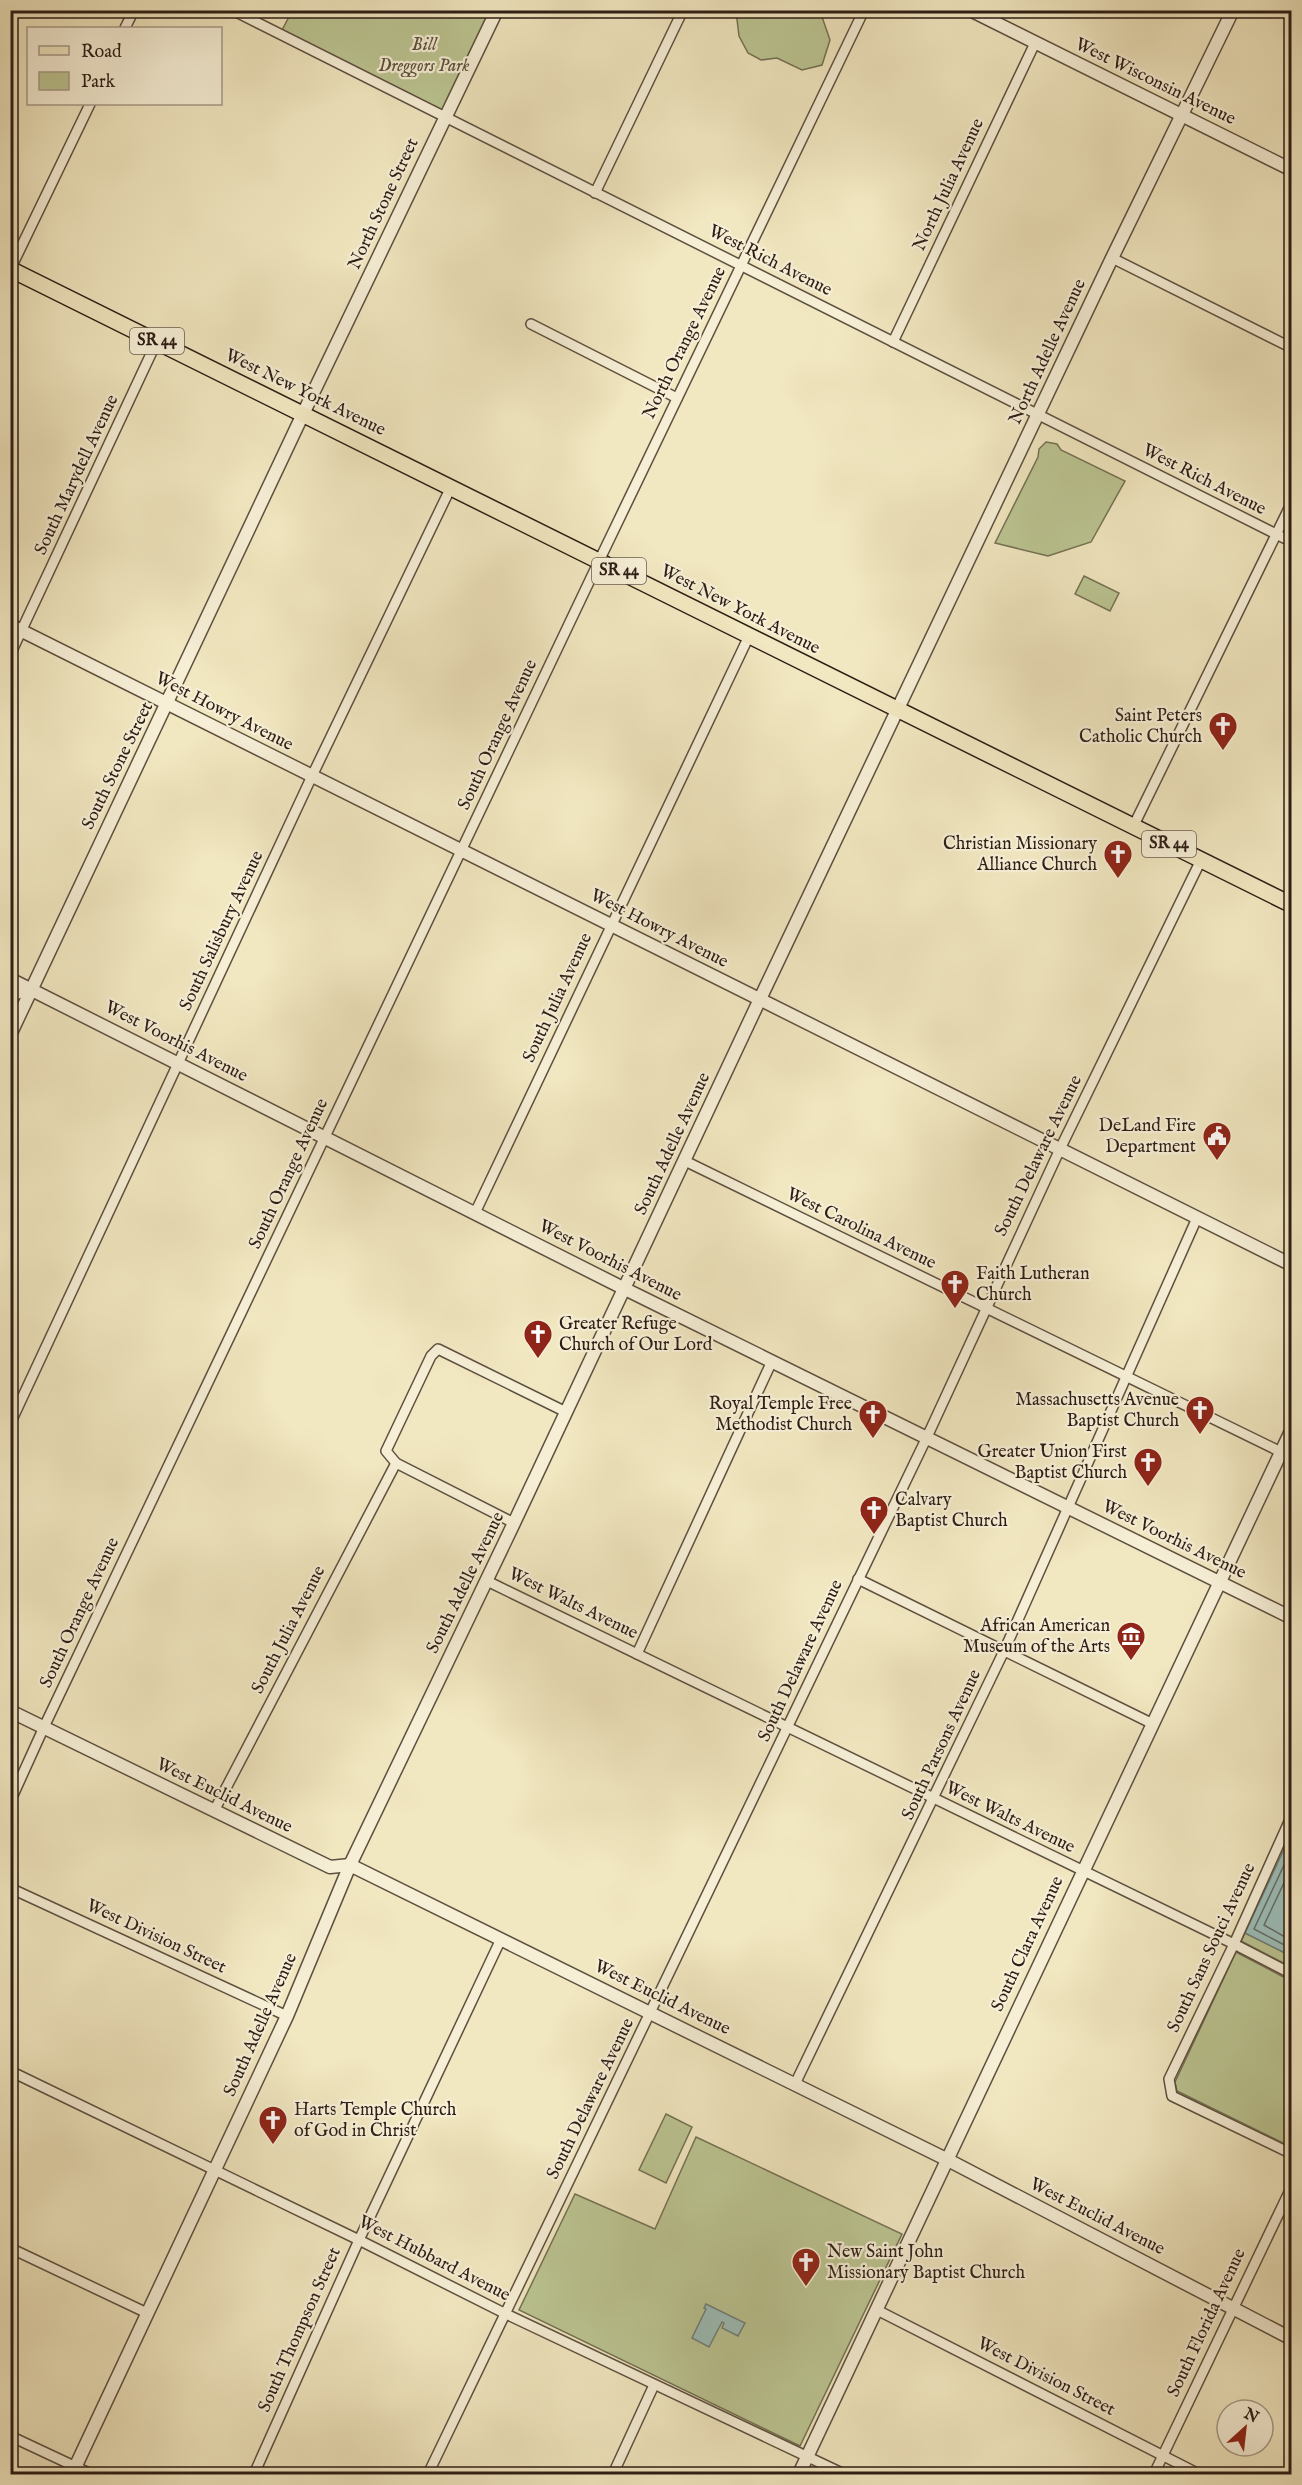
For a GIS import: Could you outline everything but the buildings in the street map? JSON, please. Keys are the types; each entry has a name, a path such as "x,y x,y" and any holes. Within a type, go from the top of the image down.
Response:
{"main road":[{"name":"West New York Avenue","path":"11,269 1292,905"}],"street":[{"path":"126,27 134,10"},
{"name":"West Rich Avenue","path":"232,10 1292,542"},
{"name":"North Stone Street","path":"303,414 497,10"},
{"path":"595,193 683,10"},
{"name":"North Orange Avenue","path":"599,561 864,10"},
{"name":"West Wisconsin Avenue","path":"970,10 1292,170"},
{"name":"North Adelle Avenue","path":"897,710 1233,10"},
{"name":"North Julia Avenue","path":"893,342 1035,43"},
{"path":"11,269 90,105"},
{"path":"1112,258 1292,348"},
{"path":"531,324 677,398"},
{"name":"South Marydell Avenue","path":"10,655 16,628 157,341"},
{"name":"South Stone Street","path":"10,1035 303,414"},
{"name":"South Salisbury Avenue","path":"10,1424 312,776 451,487"},
{"path":"1133,827 1292,502"},
{"name":"South Orange Avenue","path":"10,1802 599,561"},
{"name":"West Howry Avenue","path":"16,628 1292,1265"},
{"name":"South Julia Avenue","path":"475,1213 749,636"},
{"name":"South Adelle Avenue","path":"73,2471 287,2016 350,1865 514,1524 759,999 897,710"},
{"name":"South Delaware Avenue","path":"428,2475 927,1437 1060,1149 1201,860"},
{"name":"West Voorhis Avenue","path":"10,979 625,1289 1292,1618"},
{"path":"10,997 32,989"},
{"name":"West Carolina Avenue","path":"685,1161 1281,1452"},
{"name":"South Parsons Avenue","path":"795,2084 1004,1651 1197,1218"},
{"path":"514,1524 396,1463 386,1451 430,1356 438,1349 566,1412"},
{"path":"637,1654 772,1361"},
{"name":"South Clara Avenue","path":"799,2475 1082,1872 1290,1437"},
{"name":"South Julia Avenue","path":"214,1811 396,1463"},
{"path":"858,1579 1153,1724"},
{"name":"West Walts Avenue","path":"487,1581 1292,1974"},
{"name":"West Euclid Avenue","path":"10,1711 330,1867 350,1865 948,2160 1292,2338"},
{"name":"South Sans Souci Avenue","path":"1292,1815 1234,1944 1169,2079 1172,2096 1292,2154"},
{"name":"West Division Street","path":"10,1888 287,2016"},
{"name":"South Thompson Street","path":"254,2475 359,2240 501,1939"},
{"name":"West Hubbard Avenue","path":"10,2071 506,2314 844,2475"},
{"name":"South Florida Avenue","path":"1154,2475 1232,2307 1292,2186"},
{"path":"10,2248 147,2313"},
{"name":"West Division Street","path":"877,2310 1199,2475"},
{"path":"613,2475 654,2385"},
{"path":"10,2436 73,2471 91,2475"}],"green space":[{"name":"Bill Dreggors Park","path":"292,11 497,11 445,117 280,34"},
{"path":"736,11 820,11 830,40 822,65 802,70 777,58 761,60 748,53 739,36"},
{"path":"1046,442 1057,444 1061,450 1125,481 1091,542 1048,556 995,543 1038,457 1039,449"},
{"path":"1084,576 1119,593 1110,611 1075,594"},
{"path":"1245,1933 1291,1956 1291,1967 1241,1941"},
{"path":"1236,1952 1291,1981 1291,2147 1177,2091 1175,2082"},
{"path":"666,2114 692,2127 666,2183 639,2170"},
{"path":"696,2137 902,2234 800,2446 519,2310 575,2194 655,2229"}],"water":[{"path":"1291,1834 1291,1956 1245,1933"},
{"path":"706,2304 745,2323 738,2336 722,2328 724,2323 722,2322 709,2347 692,2338 706,2309 704,2308"}],"place":[{"name":"Saint Peters Catholic Church","path":"1223,752"},
{"name":"Christian Missionary Alliance Church","path":"1118,880"},
{"name":"DeLand Fire Department","path":"1217,1162"},
{"name":"Faith Lutheran Church","path":"955,1310"},
{"name":"Greater Refuge Church of Our Lord","path":"538,1360"},
{"name":"Massachusetts Avenue Baptist Church","path":"1200,1436"},
{"name":"Royal Temple Free Methodist Church","path":"873,1440"},
{"name":"Greater Union First Baptist Church","path":"1148,1488"},
{"name":"Calvary Baptist Church","path":"874,1536"},
{"name":"African American Museum of the Arts","path":"1131,1662"},
{"name":"Harts Temple Church of God in Christ","path":"273,2146"},
{"name":"New Saint John Missionary Baptist Church","path":"806,2288"}]}
